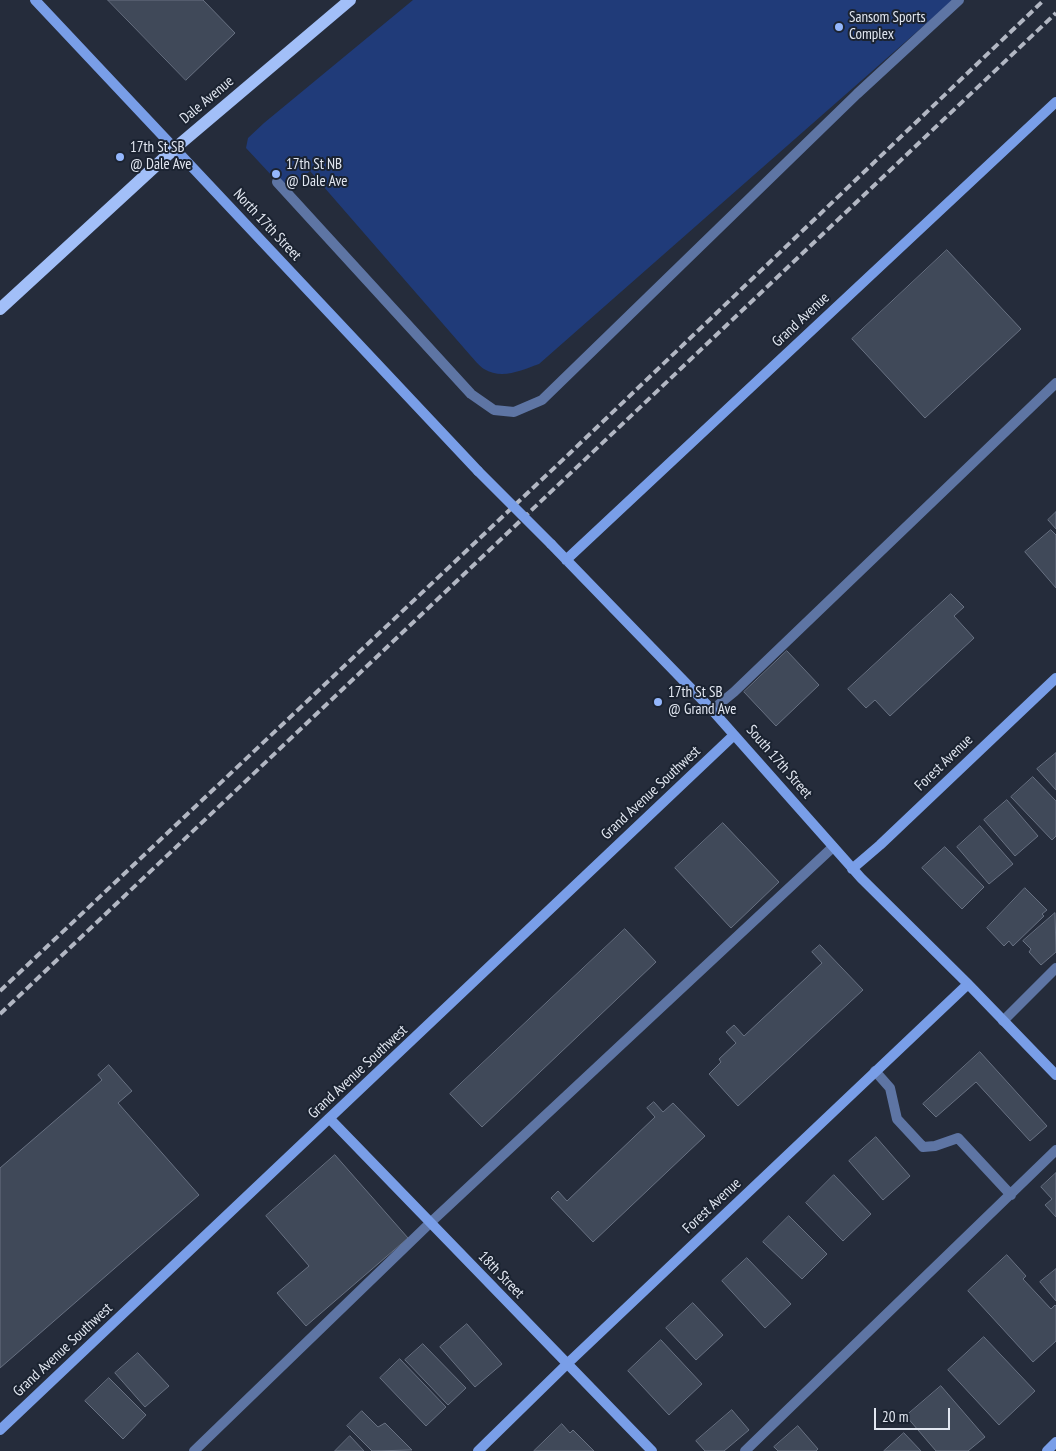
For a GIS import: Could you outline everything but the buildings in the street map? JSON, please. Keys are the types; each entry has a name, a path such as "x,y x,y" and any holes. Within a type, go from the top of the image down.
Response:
{"main road":[{"name":"Dale Avenue","path":"0,309 174,149 350,0"}],"street":[{"name":"North 17th Street","path":"35,0 478,471"},
{"name":"Grand Avenue","path":"566,560 1056,102"},
{"name":"South 17th Street","path":"478,471 712,710 852,869 968,984 1056,1075"},
{"name":"Forest Avenue","path":"852,869 880,845 1056,678"},
{"name":"Grand Avenue Southwest","path":"0,1430 330,1120 734,735"},
{"name":"Forest Avenue","path":"478,1451 567,1364 968,984"},
{"name":"18th Street","path":"330,1120 652,1451"},
{"path":"1047,1451 1056,1442"}],"lane":[{"path":"277,182 471,394 494,410 514,412 542,400 858,94 959,0"},
{"path":"712,710 1056,384"},
{"path":"194,1451 430,1224 833,847"},
{"path":"1003,1020 1056,968"},
{"path":"875,1071 890,1088 897,1119 923,1148 936,1146 958,1138 1011,1195"},
{"path":"745,1451 1056,1150"}],"shaded area":[{"name":"Sansom Sports Complex","path":"413,0 953,0 539,364 512,373 498,374 484,369 478,364 310,171 287,192 246,148 248,138 264,123"}],"railway":[{"path":"0,991 570,453 1044,0"},
{"path":"0,1014 1056,13"}],"place":[{"name":"Sansom Sports Complex","path":"839,27"},
{"name":"17th St SB @ Dale Ave","path":"120,157"},
{"name":"17th St NB @ Dale Ave","path":"276,174"},
{"name":"17th St SB @ Grand Ave","path":"658,702"}]}
